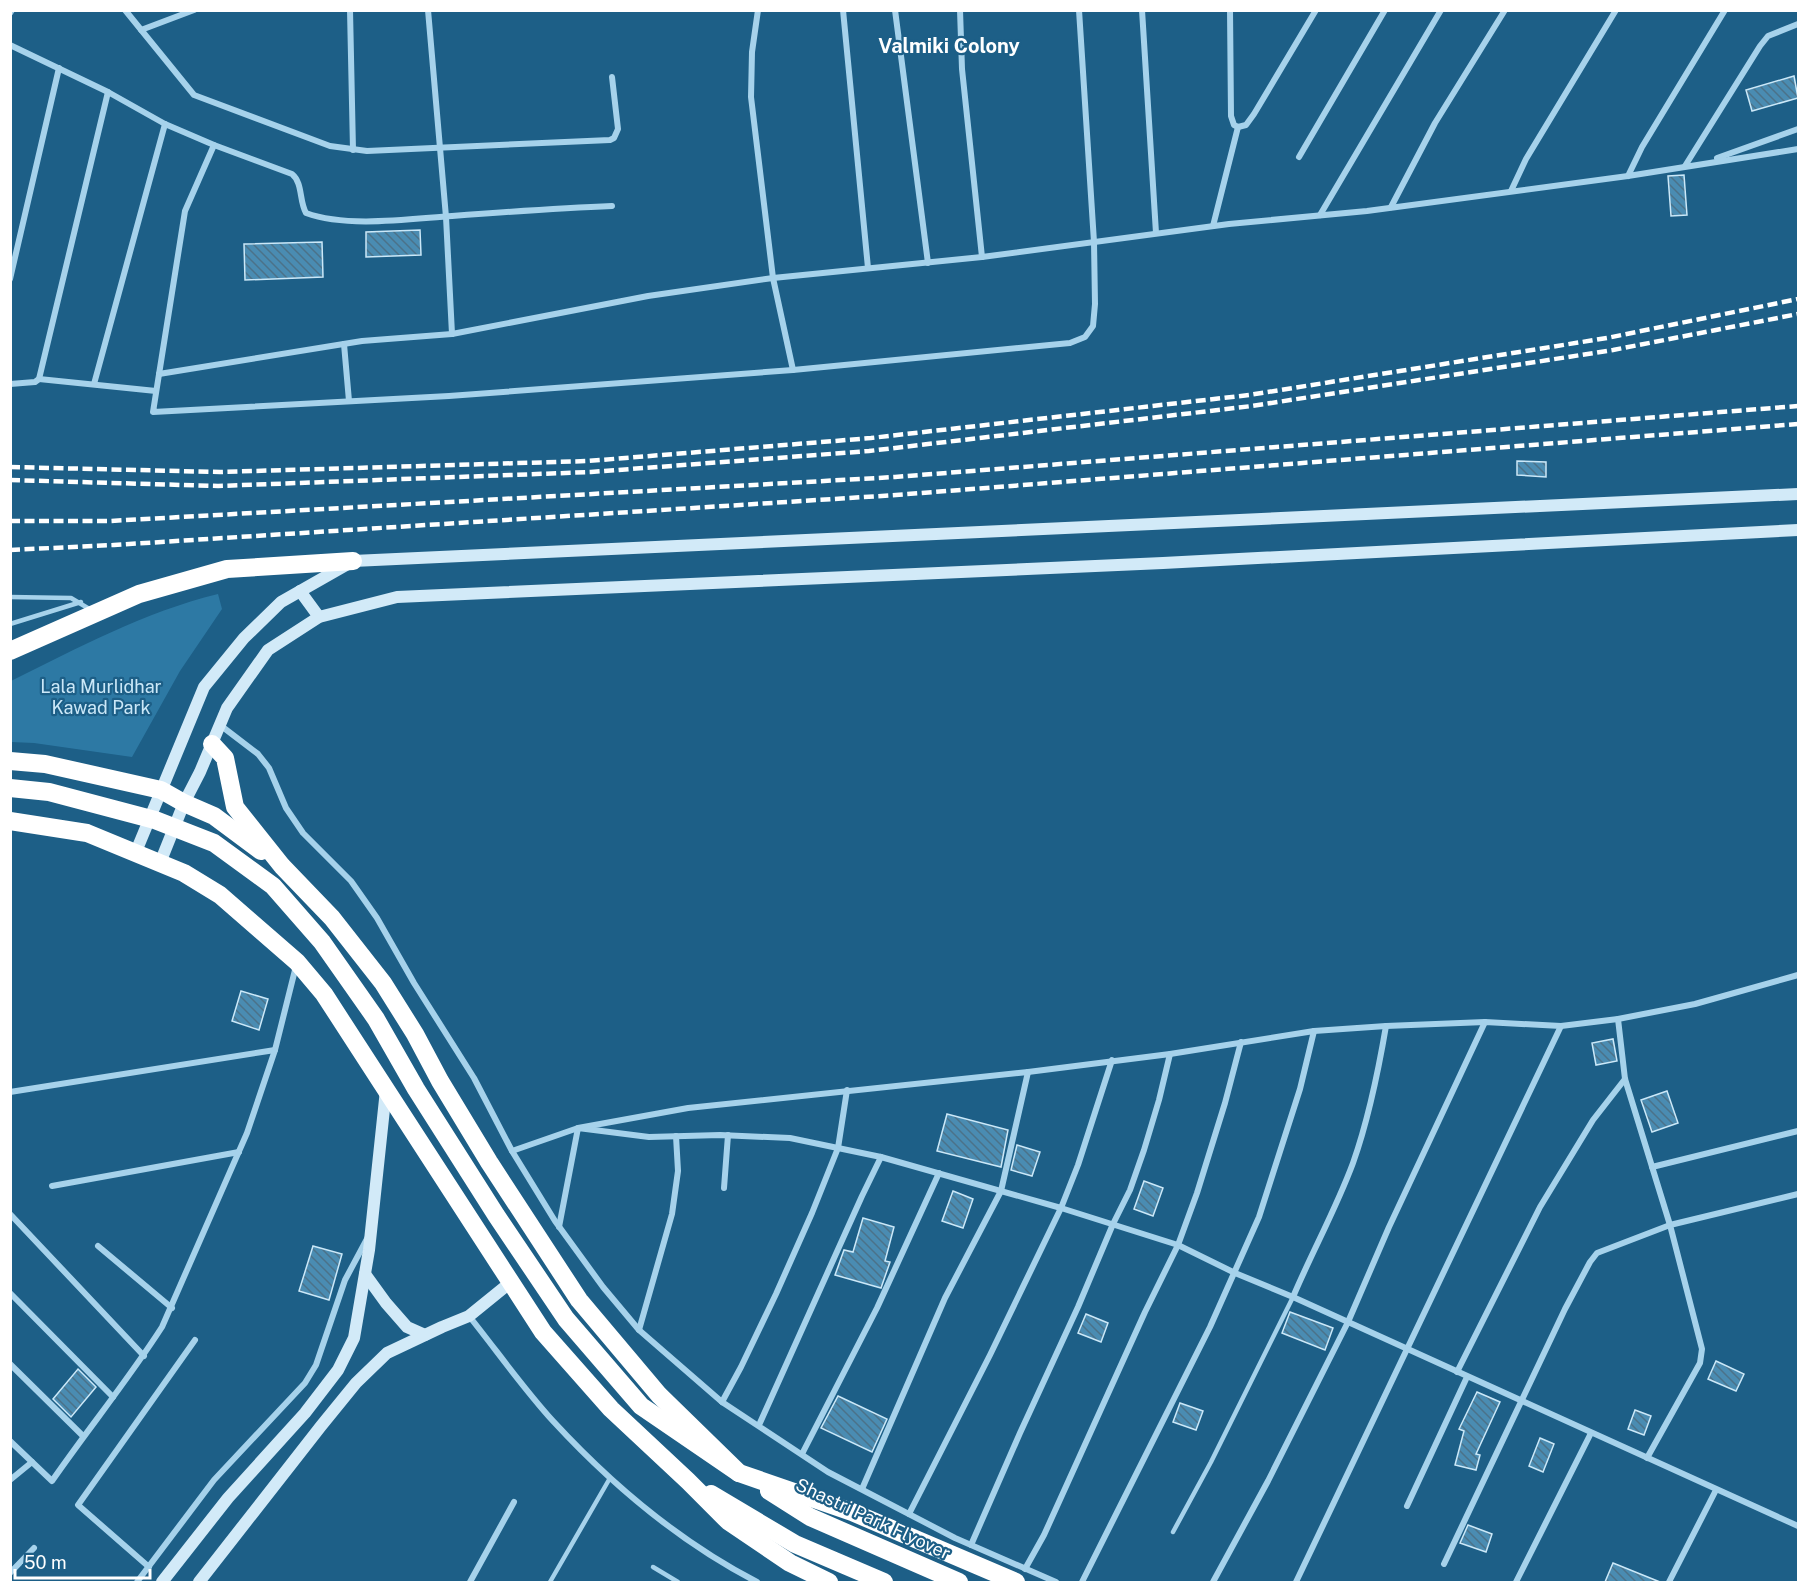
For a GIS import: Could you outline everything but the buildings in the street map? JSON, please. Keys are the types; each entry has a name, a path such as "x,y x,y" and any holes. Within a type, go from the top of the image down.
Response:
{"highway":[{"path":"10,651 88,608 227,569 353,561"},
{"path":"212,744 225,758 235,807 282,867 332,918 383,983 489,1162 579,1300 659,1395 739,1473"},
{"path":"10,761 45,764 161,790 214,816 282,867"},
{"path":"10,788 49,792 155,820 214,843 273,886 322,942 363,1001 496,1215 566,1319 641,1406 739,1473 852,1512 1021,1576"},
{"path":"10,821 87,832 184,873 220,895 297,962 324,994 543,1332 611,1409 728,1521 790,1563 829,1582"},
{"name":"Shastri Park Flyover","path":"739,1473 810,1516 959,1582"},
{"path":"688,1481 795,1544 884,1582"}],"street":[{"path":"125,10 194,95 330,146 353,150 610,140 614,138 618,129 612,77"},
{"path":"141,30 194,10"},
{"path":"350,10 353,150"},
{"path":"428,10 446,217 452,334"},
{"path":"758,10 752,52 751,97 773,278 793,370"},
{"path":"843,10 868,268"},
{"path":"895,10 928,263"},
{"path":"960,10 962,69 982,257"},
{"path":"214,145 185,211 153,412 349,401 793,370 1070,343 1085,337 1093,326 1095,304 1094,242 1079,10"},
{"path":"1142,10 1156,233"},
{"path":"1230,10 1231,116 1232,121 1238,127"},
{"path":"1238,127 1246,126 1316,10"},
{"path":"1299,157 1385,10"},
{"path":"1320,215 1441,10"},
{"path":"1391,207 1436,123 1505,10"},
{"path":"1511,191 1526,159 1616,10"},
{"path":"1628,176 1642,147 1725,10"},
{"path":"1685,166 1760,46 1768,36 1798,24"},
{"path":"10,45 108,92 165,124 292,174 298,180 302,207 306,213 313,216 353,220 415,219 612,206"},
{"path":"10,279 59,68"},
{"path":"39,379 108,92"},
{"path":"94,384 165,124"},
{"path":"1213,226 1238,127"},
{"path":"1704,163 1798,129"},
{"path":"159,374 344,344 452,334 648,296 773,278 982,257 1213,226 1391,207 1628,176 1798,148"},
{"path":"344,344 349,401"},
{"path":"10,384 35,382 39,379 156,391"},
{"path":"135,854 204,687 244,638 281,602 353,561 1798,494"},
{"path":"160,863 227,708 268,650 319,617 398,597 1151,564 1798,530"},
{"path":"300,591 319,617"},
{"path":"220,725 258,754 269,768 286,808 303,833 351,881 377,918 414,983 474,1078 512,1151 559,1227 639,1330 722,1402 828,1472 972,1545 1021,1576 1056,1582"},
{"path":"10,1441 52,1481 144,1356 172,1308 239,1152 275,1050 297,962"},
{"path":"512,1151 578,1128 688,1108 1028,1072 1170,1054 1314,1031 1485,1022 1561,1026 1618,1019 1695,1004 1798,975"},
{"path":"1618,1019 1626,1079 1670,1225 1698,1330 1702,1356 1647,1458"},
{"path":"1213,1582 1348,1322 1389,1227 1485,1022"},
{"path":"1293,1297 1352,1165 1373,1096 1386,1026"},
{"path":"1296,1582 1561,1026"},
{"path":"1083,1582 1210,1327 1259,1218 1300,1089 1314,1031"},
{"path":"1021,1576 1044,1535 1144,1312 1178,1245 1225,1103 1241,1042"},
{"path":"10,1092 275,1050"},
{"path":"972,1545 1130,1190 1144,1150 1170,1054"},
{"path":"909,1514 990,1355 1061,1208 1078,1165 1112,1060"},
{"path":"862,1489 945,1298 1001,1191 1028,1072"},
{"path":"1457,1372 1540,1207 1593,1120 1626,1079"},
{"path":"162,1582 228,1498 305,1413 338,1370 354,1338 371,1231 386,1090"},
{"path":"722,1402 776,1294 812,1213 838,1148 847,1090"},
{"path":"578,1128 632,1136 728,1135 790,1138 939,1173 1178,1245 1235,1273 1293,1297 1798,1526"},
{"path":"559,1227 578,1128"},
{"path":"1652,1167 1798,1131"},
{"path":"724,1188 728,1135"},
{"path":"639,1330 672,1214 678,1171 676,1136"},
{"path":"52,1186 239,1152"},
{"path":"759,1425 881,1158"},
{"path":"802,1454 877,1308 939,1173"},
{"path":"1444,1564 1565,1309 1597,1253 1670,1225 1798,1194"},
{"path":"10,1214 144,1356"},
{"path":"137,1582 214,1480 305,1383 316,1365 345,1280 371,1231"},
{"path":"98,1246 172,1308"},
{"path":"365,1274 407,1328 425,1335"},
{"path":"199,1582 356,1383 387,1353 469,1316 511,1282"},
{"path":"10,1293 113,1397"},
{"path":"469,1316 552,1420 610,1478 680,1536 757,1582"},
{"path":"149,1567 78,1505 195,1340"},
{"path":"10,1364 83,1436"},
{"path":"1407,1506 1467,1377"},
{"path":"305,1413 321,1426"},
{"path":"1516,1582 1591,1433"},
{"path":"10,1480 32,1462"},
{"path":"1669,1582 1716,1490"},
{"path":"470,1582 514,1502"},
{"path":"10,1574 34,1548"}],"lane":[{"path":"10,597 71,598 88,608"},
{"path":"10,624 88,608"},
{"path":"1173,1532 1211,1462 1293,1297"},
{"path":"550,1582 610,1478"},
{"path":"653,1567 678,1582"}],"green space":[{"name":"Lala Murlidhar Kawad Park","path":"218,594 222,609 180,671 132,757 34,743 11,742 11,681 138,621"}],"railway":[{"path":"10,467 220,472 588,461 871,438 1249,395 1607,338 1798,299"},
{"path":"10,480 218,486 591,472 869,451 1252,406 1613,350 1798,314"},
{"path":"10,521 110,521 895,477 1798,406"},
{"path":"10,550 896,495 1798,424"}],"district":[{"name":"Valmiki Colony","path":"949,46"}]}
